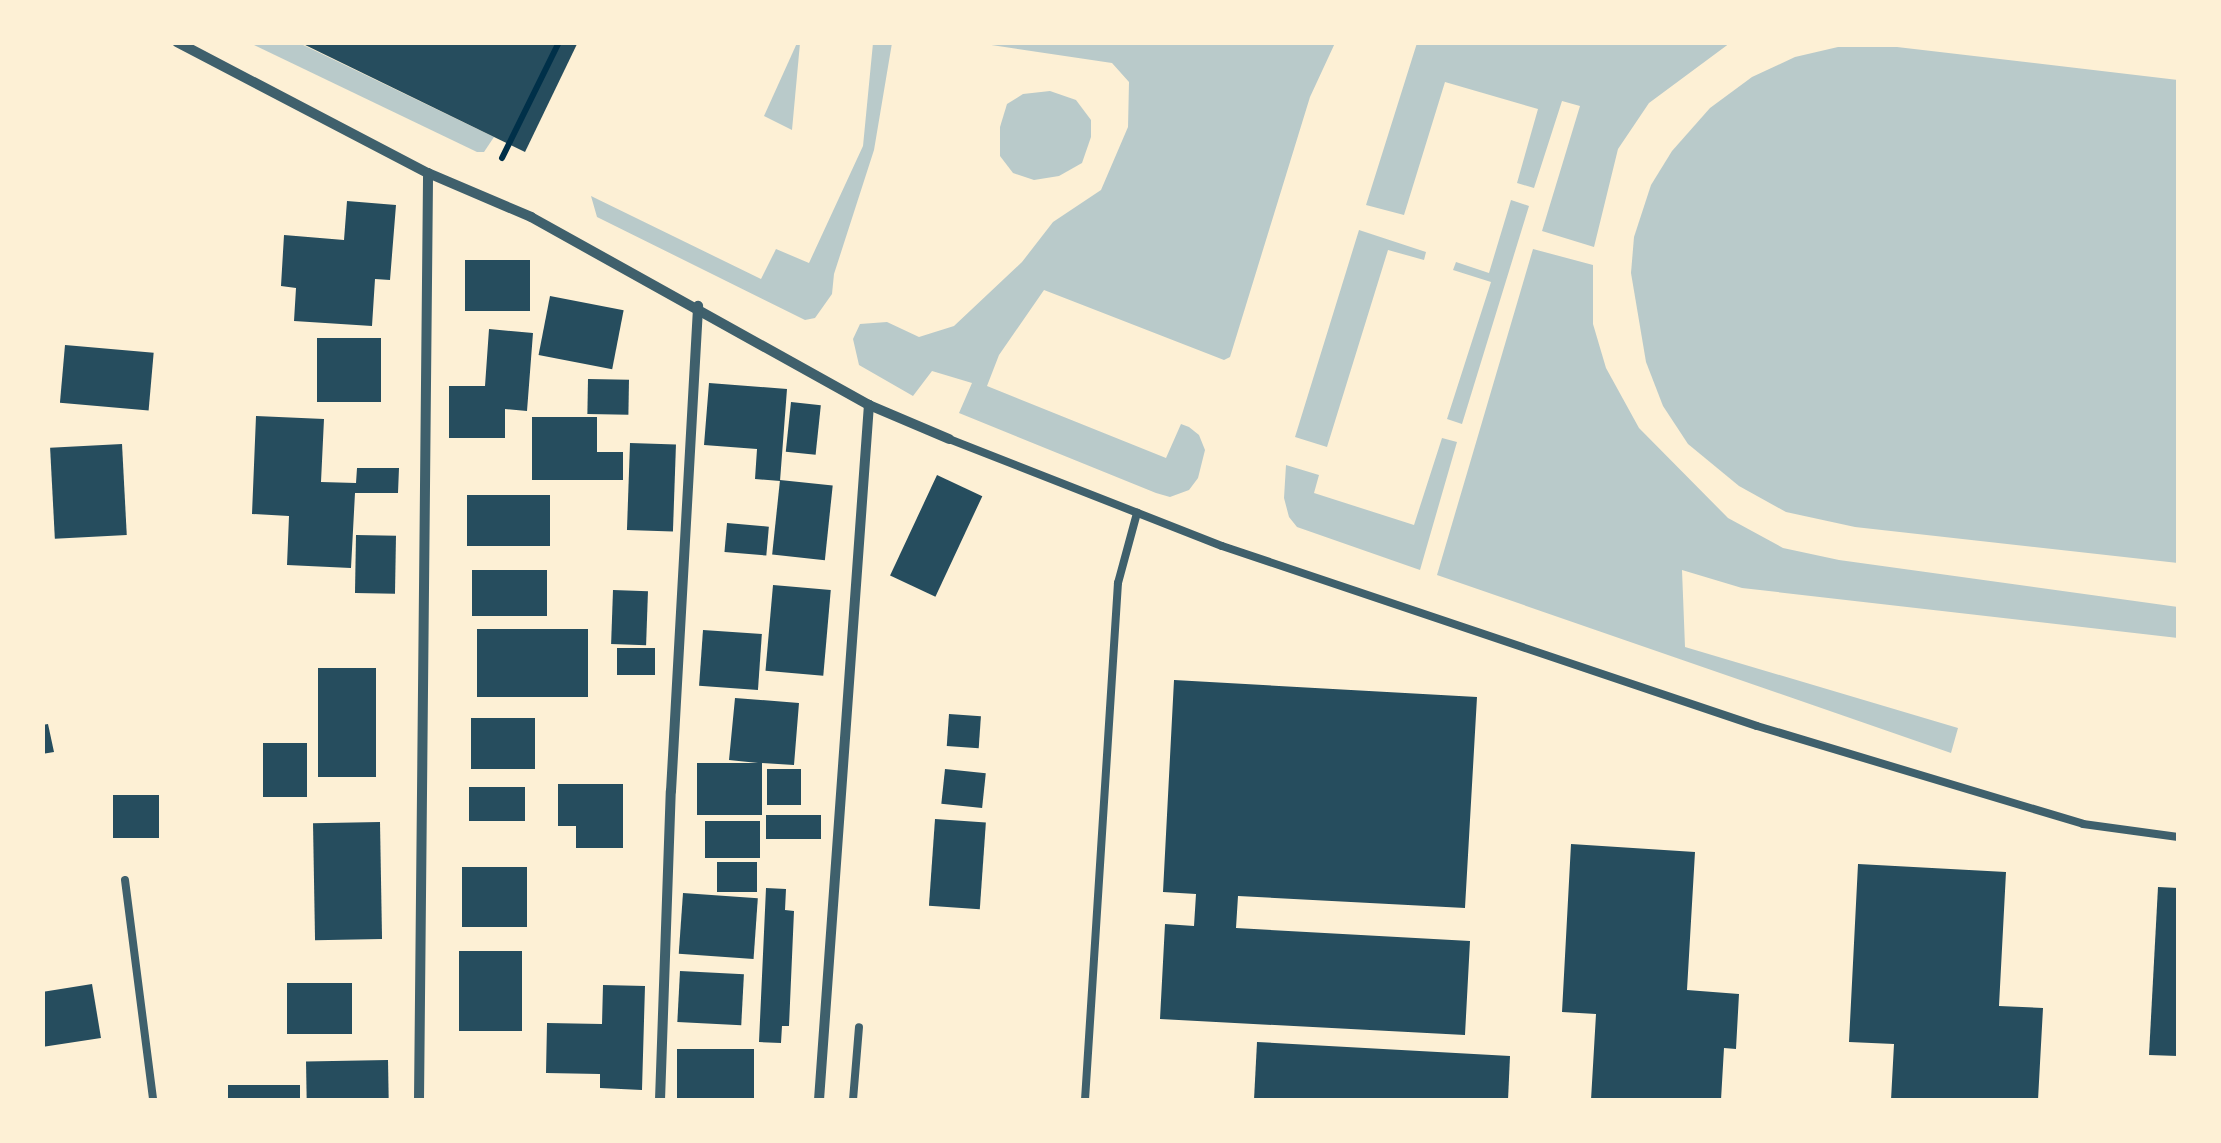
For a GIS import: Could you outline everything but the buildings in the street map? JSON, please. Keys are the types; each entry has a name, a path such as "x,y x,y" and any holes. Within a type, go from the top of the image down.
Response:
{"street":[{"path":"177,42 428,173 531,217 698,306 869,405 949,439"},
{"path":"420,1100 428,173"},
{"path":"660,1100 670,790 698,306"},
{"path":"819,1100 869,405"}],"lane":[{"path":"949,439 1137,513 1527,651 1757,726 2083,824 2178,837"},
{"path":"1086,1100 1118,582 1137,513"},
{"path":"125,880 153,1100"},
{"path":"853,1100 859,1027"}],"path":[{"path":"502,158 560,42"}],"shaded area":[{"path":"1417,42 1730,43 1649,103 1618,149 1594,247 1542,231 1580,106 1562,101 1534,188 1517,183 1538,109 1445,82 1404,215 1366,205"},
{"path":"250,43 299,43 494,137 484,152 477,152"},
{"path":"800,43 792,130 764,116"},
{"path":"873,43 892,43 874,150 834,274 832,294 815,318 805,320 597,217 591,196 761,279 776,249 809,263 863,146"},
{"path":"978,43 1335,43 1310,97 1230,357 1224,360 1044,290 999,355 987,386 1166,458 1181,424 1189,427 1199,435 1205,450 1198,478 1189,490 1170,497 1156,493 959,413 972,383 932,371 913,396 859,365 853,339 860,324 887,322 919,337 954,326 1022,262 1053,222 1101,190 1128,127 1129,82 1112,63"},
{"path":"1838,47 1897,47 2178,80 2178,563 1855,527 1786,512 1739,486 1688,444 1663,406 1646,362 1631,273 1634,237 1651,185 1672,151 1710,108 1752,77 1795,57"},
{"path":"1050,91 1076,100 1091,120 1091,137 1082,163 1059,176 1034,180 1013,173 1000,156 1000,127 1007,104 1023,94"},
{"path":"1511,200 1529,206 1462,424 1447,419 1491,282 1453,270 1456,262 1489,273"},
{"path":"1359,230 1426,252 1424,260 1388,250 1327,447 1295,437"},
{"path":"1533,249 1593,265 1593,324 1606,368 1639,428 1728,518 1783,548 1839,560 2178,607 2178,638 1742,588 1682,570 1685,647 1958,728 1951,753 1437,575"},
{"path":"1442,438 1457,442 1420,570 1297,527 1289,517 1284,498 1286,465 1319,475 1314,493 1414,525"}]}
